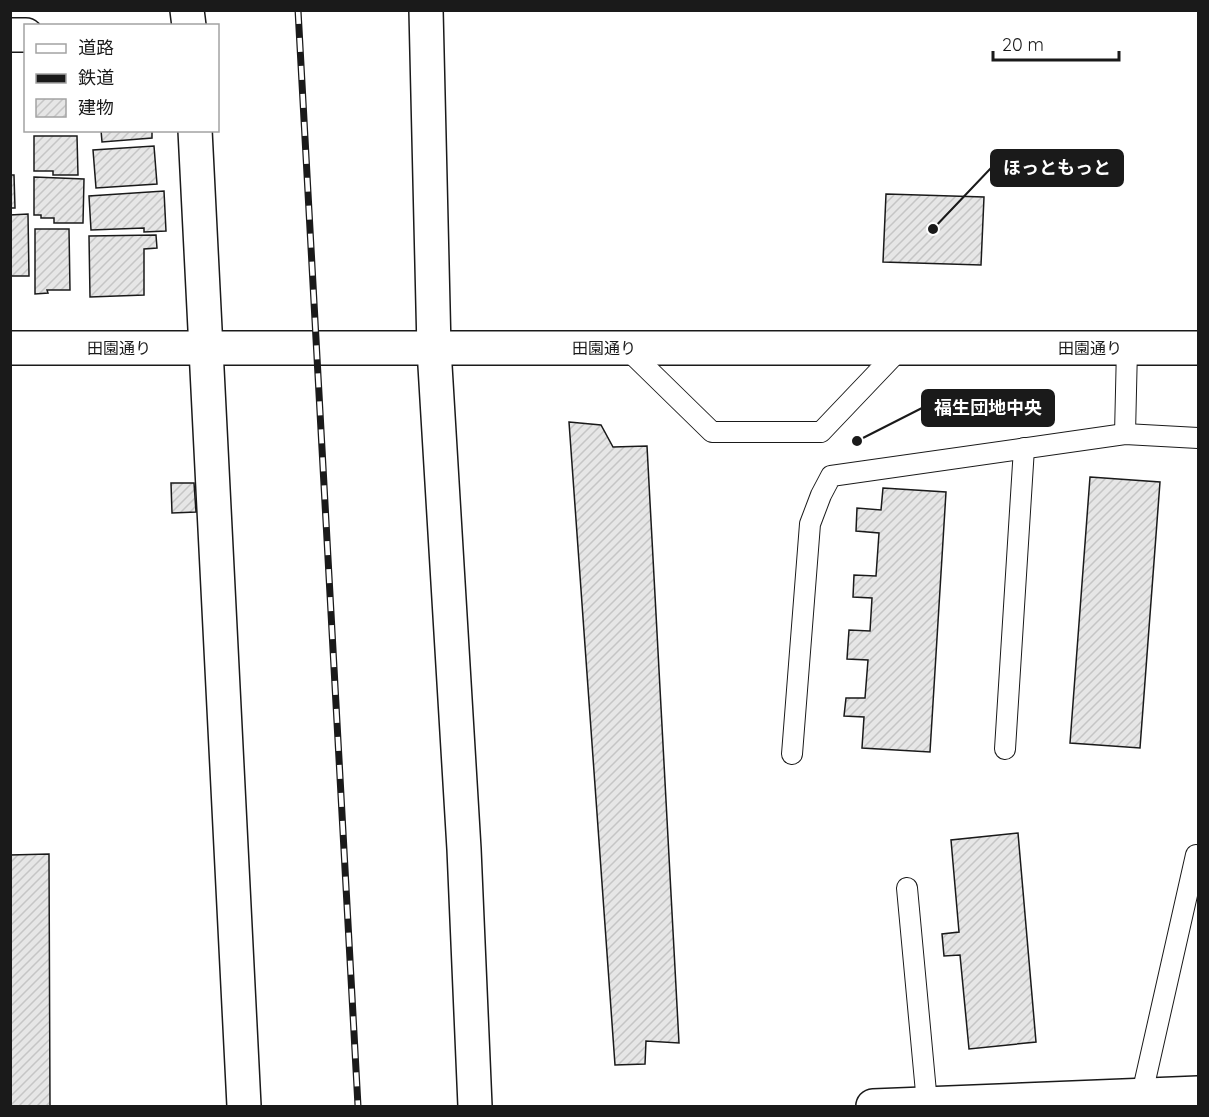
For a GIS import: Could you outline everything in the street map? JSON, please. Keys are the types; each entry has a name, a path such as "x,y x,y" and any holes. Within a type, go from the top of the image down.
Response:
{"street":[{"path":"426,10 434,349 464,849 475,1107"},
{"path":"195,132 244,1107"},
{"name":"田園通り","path":"10,348 1198,348"},
{"path":"873,1107 1198,1093"}],"lane":[{"path":"626,348 712,432 820,432 901,348"},
{"path":"1125,434 1127,348"},
{"path":"792,754 810,524 831,476 1125,434 1198,438"},
{"path":"1005,749 1024,448"},
{"path":"1142,1094 1196,855"},
{"path":"907,888 927,1103"}],"building":[{"path":"101,132 152,132 152,138 102,142"},
{"path":"34,136 77,136 78,175 53,175 53,171 34,171"},
{"path":"154,146 157,184 96,188 93,150"},
{"path":"10,175 14,175 15,208 10,208"},
{"path":"34,177 84,179 83,223 54,223 54,218 41,218 41,215 34,215"},
{"path":"164,191 166,231 144,232 144,228 91,230 89,196"},
{"path":"886,194 984,197 981,265 883,262"},
{"path":"28,214 29,276 10,276 10,215"},
{"path":"35,229 69,229 70,290 47,290 48,293 35,294"},
{"path":"156,235 157,248 144,249 144,295 90,297 89,236"},
{"path":"569,422 601,425 613,447 647,446 679,1043 646,1041 645,1064 615,1065"},
{"path":"1090,477 1160,482 1140,748 1070,743"},
{"path":"171,483 194,483 196,512 172,513"},
{"path":"883,488 946,492 930,752 862,748 864,717 844,716 846,698 865,698 868,660 847,659 849,630 870,631 872,598 853,597 854,575 876,576 879,533 856,531 857,508 881,510"},
{"path":"1018,833 1036,1042 969,1049 960,955 944,956 942,934 959,932 951,840"},
{"path":"49,854 50,1106 10,1106 10,855"}],"railway":[{"path":"298,10 358,1106"}],"place":[{"name":"ほっともっと","path":"933,229"},
{"name":"福生団地中央","path":"857,441"}]}
